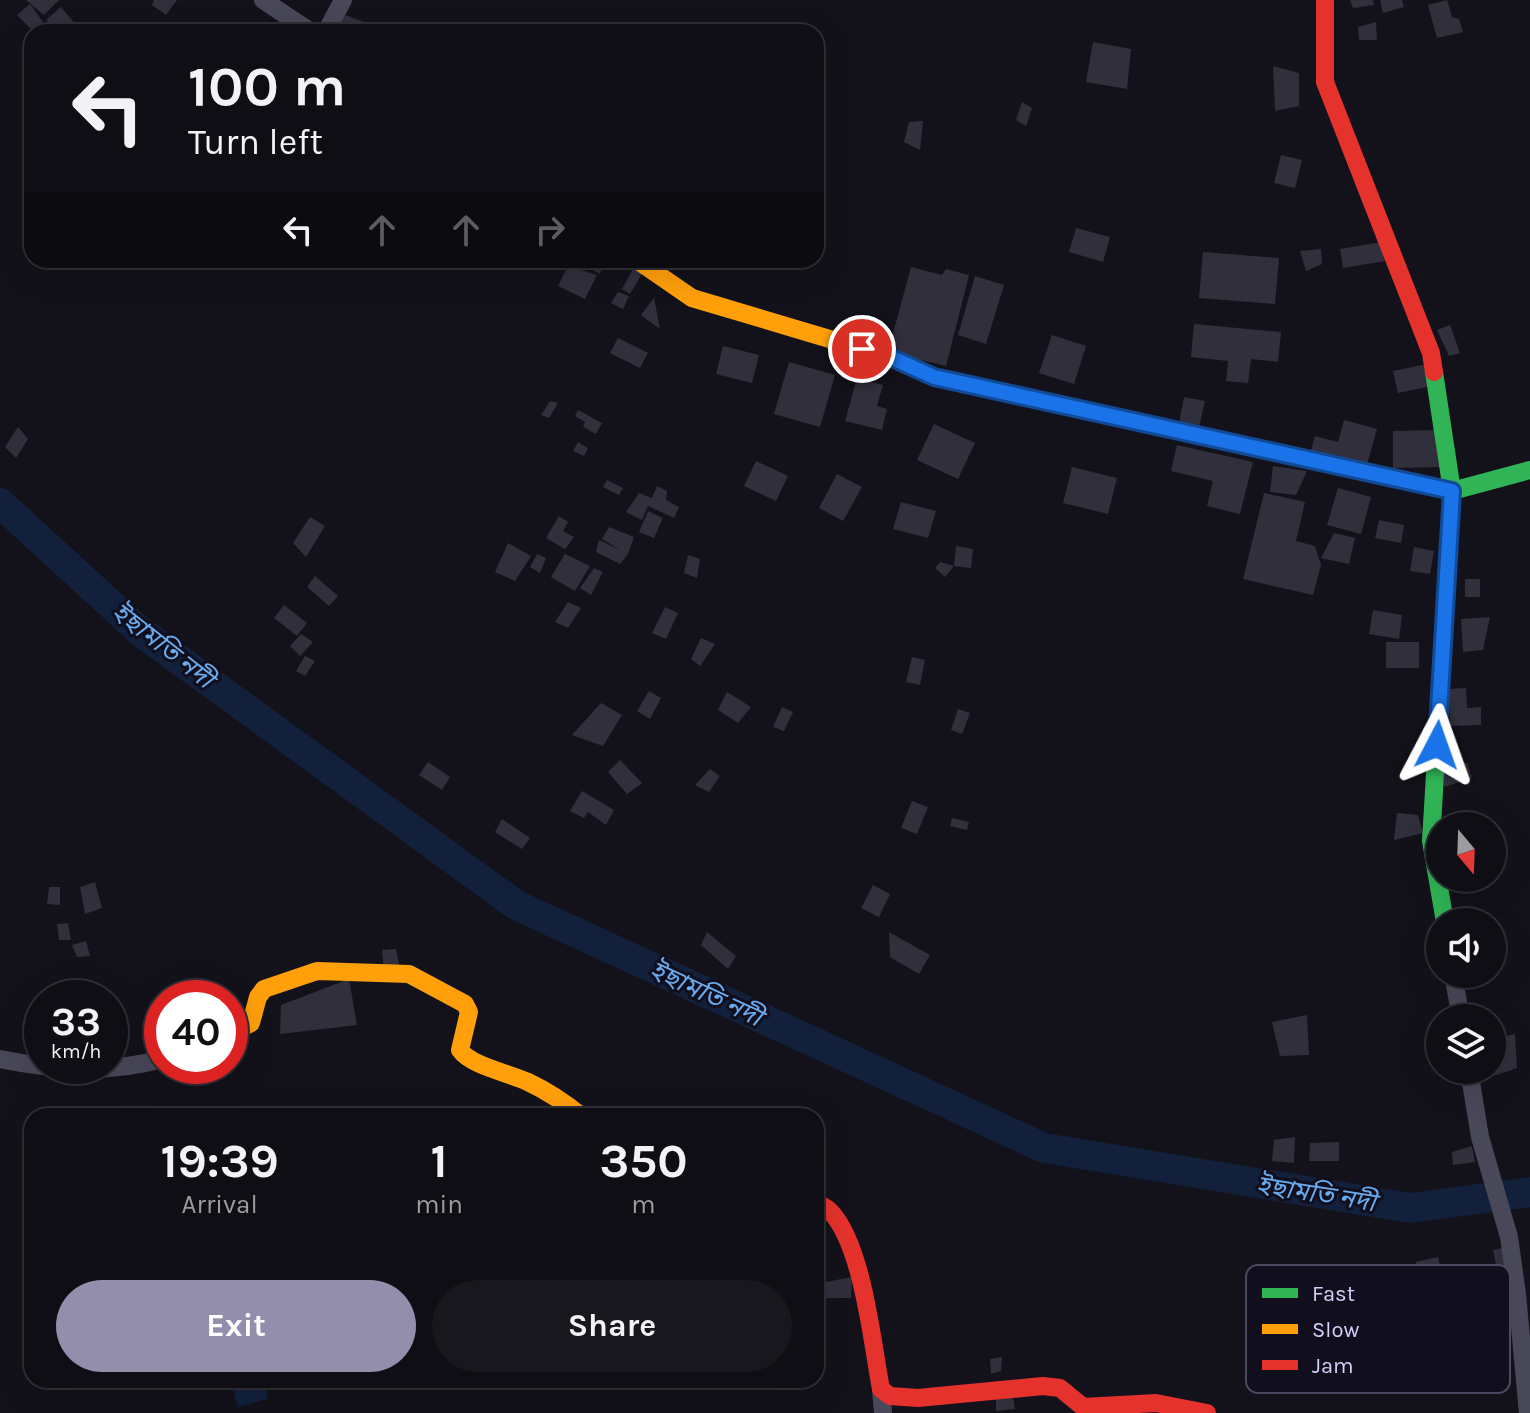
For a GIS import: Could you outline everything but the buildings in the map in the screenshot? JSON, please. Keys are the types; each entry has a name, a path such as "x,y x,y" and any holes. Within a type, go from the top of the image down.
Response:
{"street":[{"path":"263,0 299,24"},
{"path":"330,24 343,0"},
{"path":"1325,0 1325,82 1431,353 1452,491 1431,841 1443,908"},
{"path":"649,268 692,298 890,357 934,377 1452,491 1530,470"},
{"path":"248,1025 264,989 317,971 409,974 465,1004 469,1012 460,1050 466,1059 507,1071 560,1097 572,1108"},
{"path":"0,1059 58,1069 144,1064"},
{"path":"1471,1084 1480,1137 1509,1237 1528,1413"},
{"path":"824,1204 837,1215 857,1262 883,1413"},
{"path":"881,1389 890,1396 918,1398 1043,1386 1060,1388 1083,1407 1156,1403 1207,1413"}],"water":[{"path":"232,1388 265,1388 268,1399 238,1407"}],"waterway":[{"name":"ইছামতি নদী","path":"0,503 141,632 516,905 1044,1148 1410,1208 1530,1192"}],"traffic: fast":[{"path":"1434,372 1452,491 1431,841 1443,908"},
{"path":"957,382 1452,491 1530,470"}],"traffic: slow":[{"path":"649,268 692,298 890,357 934,377 957,382"},
{"path":"248,1025 264,989 317,971 409,974 465,1004 469,1012 460,1050 465,1056 535,1085 570,1108"}],"traffic: jam":[{"path":"1325,0 1325,82 1431,353 1434,372"},
{"path":"824,1207 842,1228 851,1248 865,1296 881,1389 890,1396 918,1398 1043,1386 1060,1388 1083,1407 1156,1403 1207,1413"}],"route":[{"path":"862,349 890,357 934,377 1452,491 1437,745"}]}
